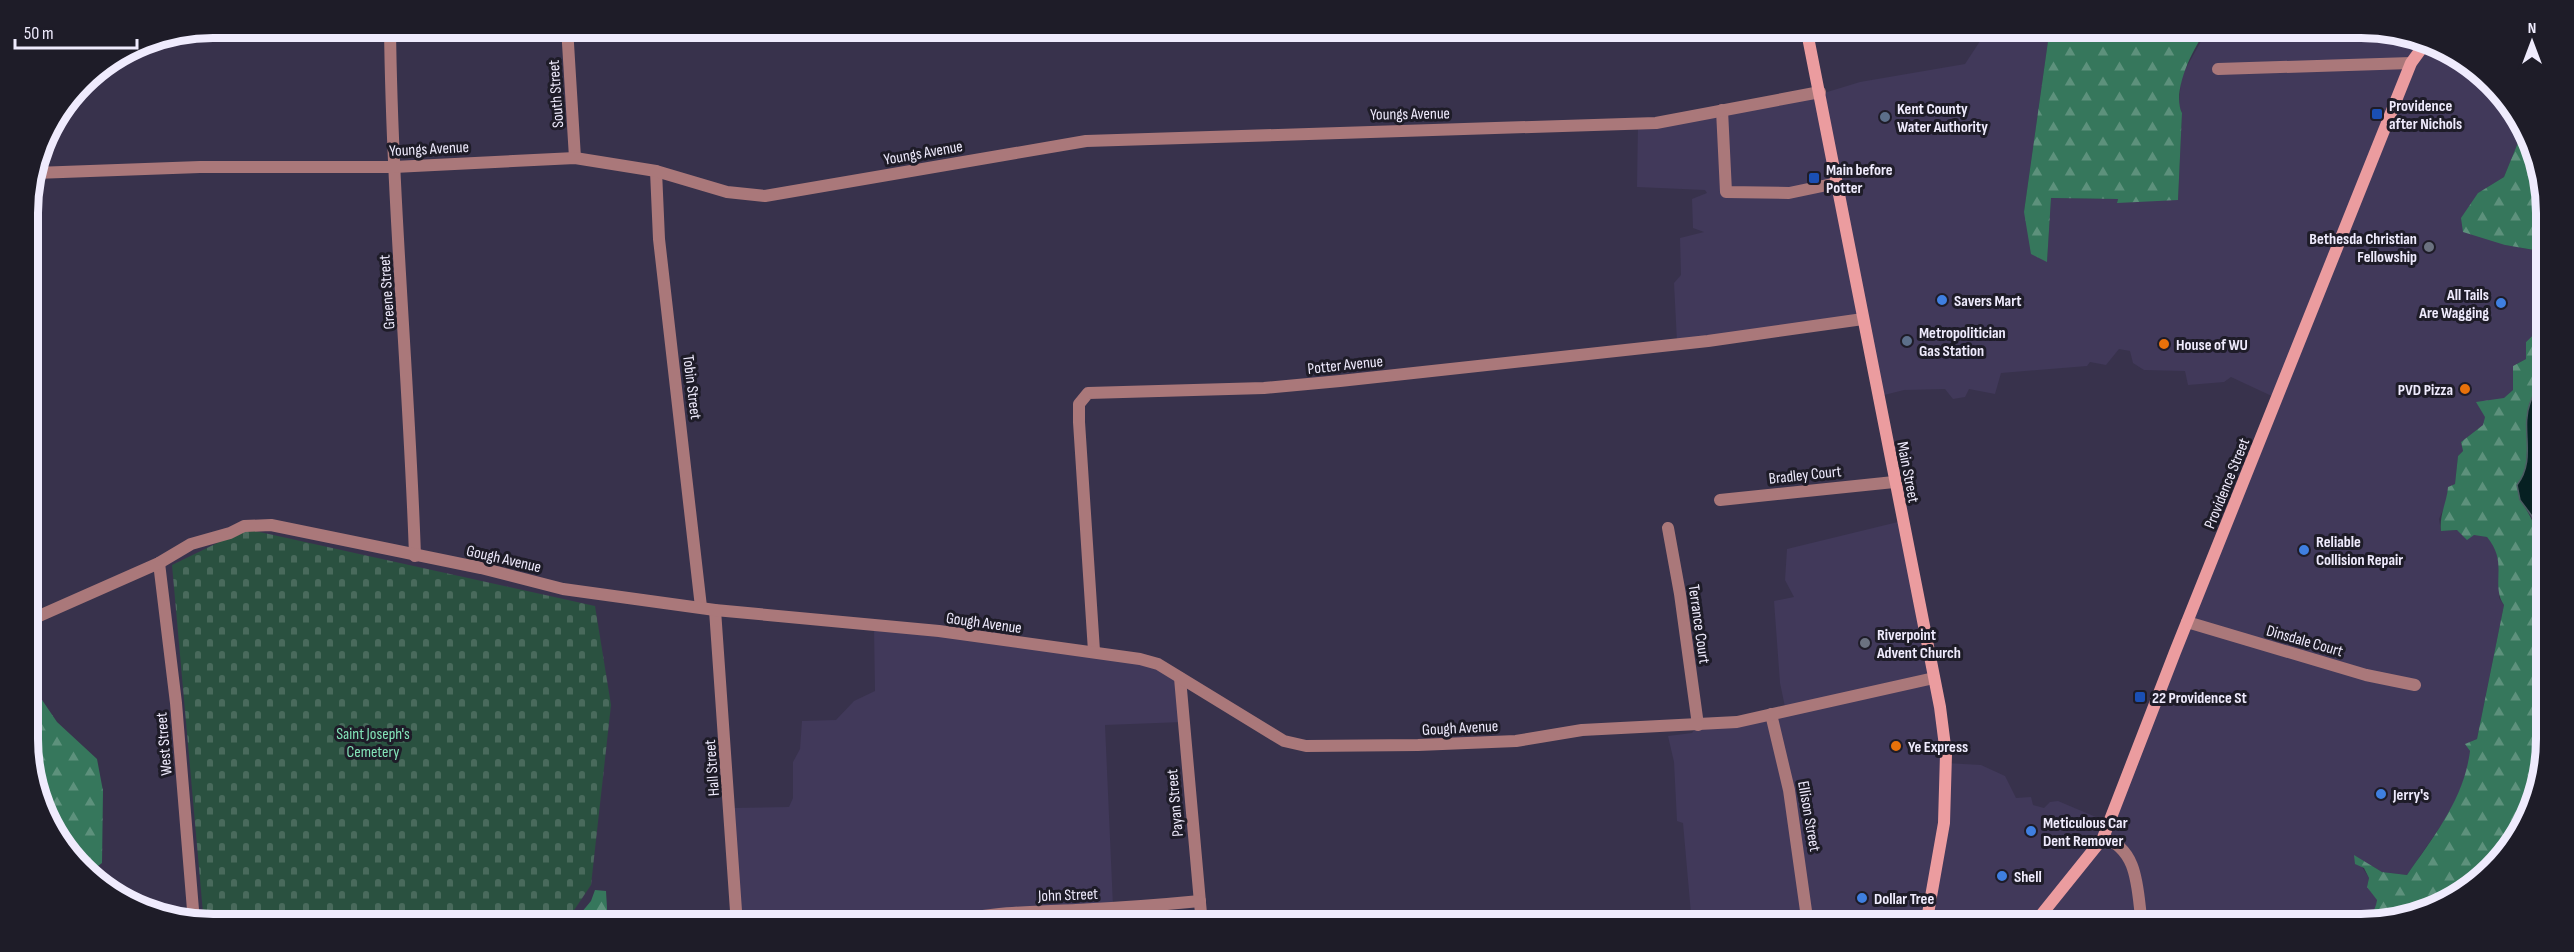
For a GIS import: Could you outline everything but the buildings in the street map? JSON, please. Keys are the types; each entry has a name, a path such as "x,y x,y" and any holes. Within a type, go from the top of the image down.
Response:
{"main road":[{"name":"Main Street","path":"1808,38 1934,678 1946,754 1944,823 1928,914"},
{"name":"Providence Street","path":"2042,914 2103,838 2411,63 2421,49"}],"street":[{"name":"Greene Street","path":"390,38 394,167 406,347 415,556"},
{"name":"South Street","path":"568,38 575,158"},
{"path":"2218,69 2411,63"},
{"name":"Youngs Avenue","path":"42,173 200,167 394,167 575,158 656,171 727,192 765,196 1086,141 1656,123 1820,92"},
{"path":"1722,110 1726,192 1789,193 1837,183"},
{"name":"Tobin Street","path":"656,171 659,239 701,607"},
{"name":"Potter Avenue","path":"1094,651 1078,423 1078,405 1088,393 1253,389 1329,382 1708,341 1863,319"},
{"name":"Bradley Court","path":"1720,500 1894,482"},
{"name":"Gough Avenue","path":"38,616 159,563 191,544 230,533 243,526 262,525 298,529 415,556 481,568 563,589 715,610 939,631 1014,644 1094,651 1158,664 1284,741 1306,746 1516,741 1582,730 1737,722 1934,678"},
{"name":"Terrance Court","path":"1668,528 1680,594 1698,725"},
{"name":"West Street","path":"159,563 176,703 193,913"},
{"name":"Hall Street","path":"715,610 736,914"},
{"name":"Dinsdale Court","path":"2187,622 2366,675 2415,685"},
{"name":"Payan Street","path":"1180,678 1201,914"},
{"name":"Ellison Street","path":"1771,714 1789,790 1806,914"},
{"path":"2103,838 2118,843 2133,863 2140,914"},
{"name":"John Street","path":"997,914 1200,901"}],"shaded area":[{"path":"1982,38 2048,38 2024,212 2047,261 2051,198 2118,199 2117,202 2178,199 2182,113 2179,105 2181,77 2203,38 2373,38 2417,47 2459,67 2477,81 2507,115 2518,135 2520,141 2504,177 2478,193 2505,245 2536,250 2536,333 2526,342 2526,359 2513,366 2513,390 2485,417 2483,425 2461,442 2463,451 2458,456 2455,484 2448,487 2447,501 2439,519 2441,531 2457,530 2487,537 2496,548 2500,563 2499,598 2504,605 2477,739 2466,744 2470,751 2469,765 2455,805 2407,875 2382,872 2355,856 2369,878 2367,887 2377,899 2376,909 2372,914 1691,914 1683,823 1677,821 1674,762 1668,736 1692,733 1698,725 1785,707 1780,683 1774,601 1794,597 1785,580 1787,549 1902,521 1946,763 1981,765 2005,776 2016,798 2031,797 2033,805 2044,808 2050,802 2058,801 2103,820 2107,817 2276,398 2231,377 2224,382 2188,385 2185,371 2144,370 2133,363 2130,351 2119,349 2106,365 2090,362 2087,366 2001,373 1995,394 1969,389 1965,397 1953,399 1945,389 1904,390 1880,396 1864,321 1677,342 1674,283 1681,275 1680,238 1704,232 1693,228 1692,199 1707,193 1705,190 1637,187 1638,123 1824,93 1860,82 1965,64"},
{"path":"2536,390 2536,529 2532,516 2520,500 2517,485 2526,465 2527,413"},
{"path":"874,627 1094,649 1174,672 1183,722 1105,725 1113,906 990,914 737,914 731,808 789,807 793,798 793,762 800,749 802,721 836,720 854,701 875,691"}],"green space":[{"path":"2048,38 2201,38 2186,68 2179,93 2182,113 2178,200 2117,203 2118,199 2051,198 2047,262 2031,254 2024,212"},
{"path":"2520,141 2531,168 2535,190 2536,250 2505,245 2463,232 2461,218 2478,193 2504,177"},
{"path":"2536,332 2536,392 2529,404 2526,473 2520,500 2536,529 2536,751 2533,773 2527,795 2507,837 2477,871 2449,891 2417,905 2371,914 2377,900 2367,887 2369,878 2364,868 2355,864 2354,855 2382,872 2407,875 2455,801 2467,769 2470,751 2465,744 2477,739 2504,605 2500,597 2497,556 2487,537 2474,535 2467,540 2457,530 2441,531 2441,519 2448,487 2455,484 2458,456 2463,451 2461,442 2483,425 2485,417 2476,402 2504,398 2513,390 2513,366 2526,359 2526,342"},
{"name":"Saint Joseph's Cemetery","path":"246,529 595,606 611,705 591,885 571,914 203,914 172,565"},
{"path":"38,694 57,722 97,759 103,791 102,863 95,869 81,855 67,837 47,795 38,751"},
{"path":"595,890 606,891 607,914 580,914 591,901"}],"place":[{"name":"Providence after Nichols","path":"2377,114"},
{"name":"Kent County Water Authority","path":"1885,117"},
{"name":"Main before Potter","path":"1814,178"},
{"name":"Bethesda Christian Fellowship","path":"2429,247"},
{"name":"Savers Mart","path":"1942,300"},
{"name":"All Tails Are Wagging","path":"2501,303"},
{"name":"Metropolitician Gas Station","path":"1907,341"},
{"name":"House of WU","path":"2164,344"},
{"name":"PVD Pizza","path":"2465,389"},
{"name":"Reliable Collision Repair","path":"2304,550"},
{"name":"Riverpoint Advent Church","path":"1865,643"},
{"name":"22 Providence St","path":"2140,697"},
{"name":"Ye Express","path":"1896,746"},
{"name":"Jerry's","path":"2381,794"},
{"name":"Meticulous Car Dent Remover","path":"2031,831"},
{"name":"Shell","path":"2002,876"},
{"name":"Dollar Tree","path":"1862,898"}]}
